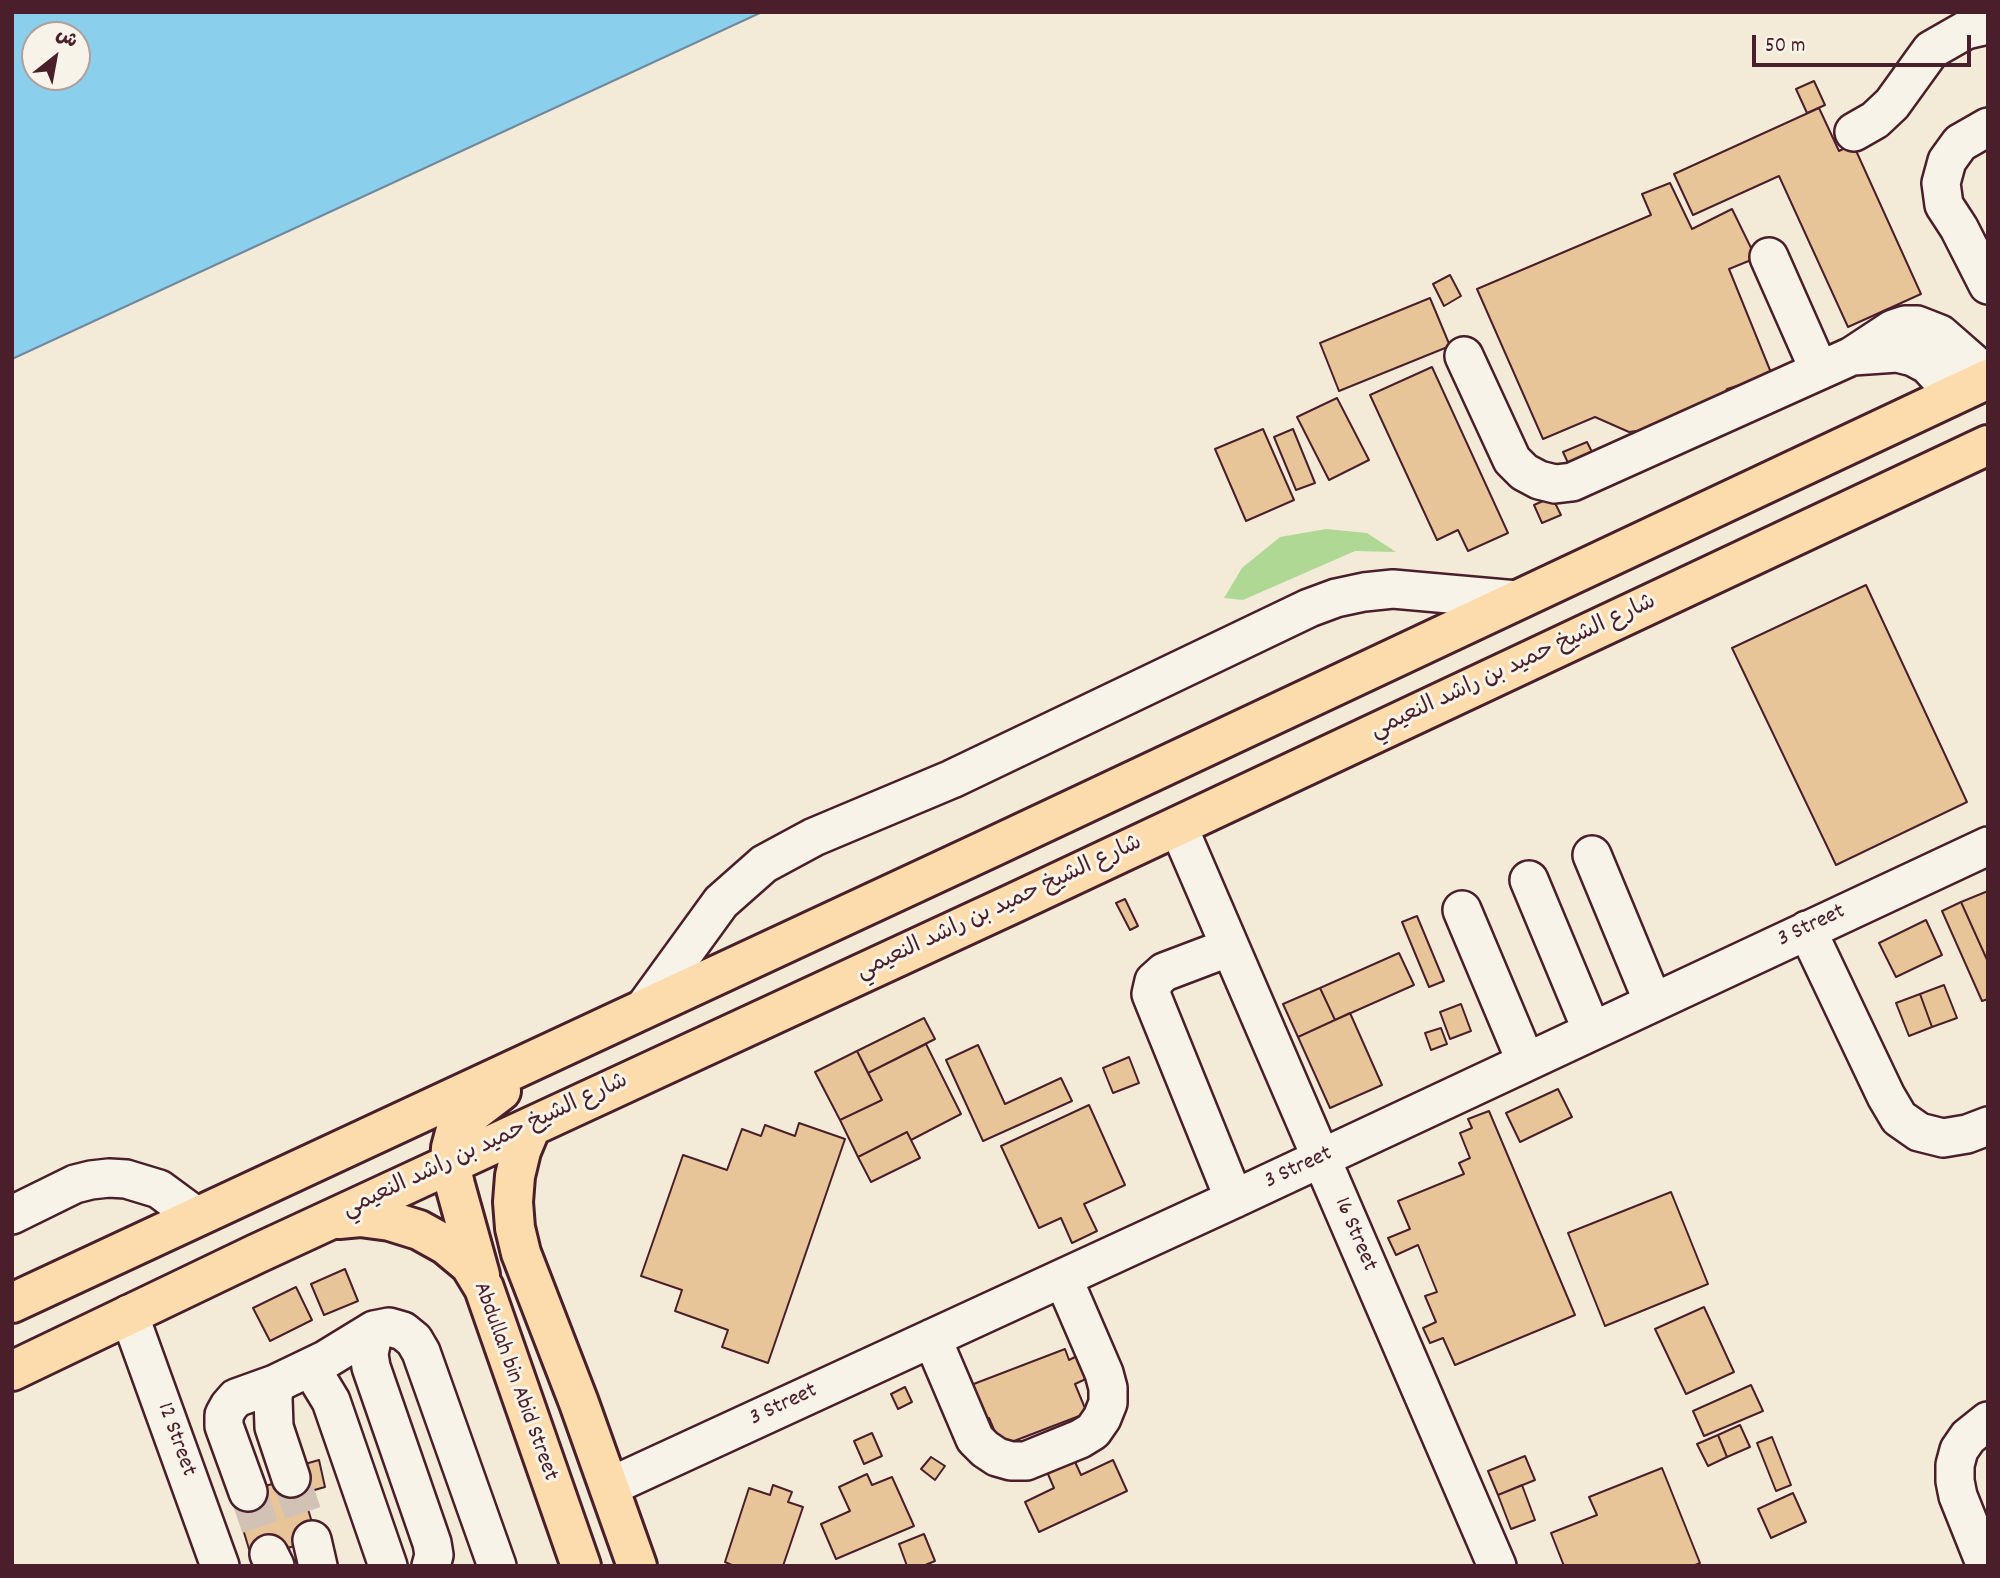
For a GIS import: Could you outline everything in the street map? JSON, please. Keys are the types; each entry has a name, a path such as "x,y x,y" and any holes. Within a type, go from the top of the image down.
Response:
{"main road":[{"path":"12,1303 1988,377"},
{"name":"شارع الشيخ حميد بن راشد النعيمي","path":"12,1371 1988,445"},
{"path":"484,1288 450,1164 453,1141 463,1120 539,1057"},
{"path":"531,1127 515,1176 515,1228 521,1253 579,1403 637,1566"},
{"name":"Abdullah bin Abid Street","path":"330,1220 360,1217 390,1221 419,1230 446,1245 470,1265 484,1288 580,1566"},
{"path":"527,1418 529,1405 536,1395 547,1388 560,1388 571,1393 579,1403"}],"street":[{"path":"1854,132 1875,120 1892,104 1931,50 1966,30 1988,25"},
{"path":"1988,127 1960,143 1947,161 1941,183 1944,205 1988,285"},
{"path":"1769,257 1836,363"},
{"path":"1464,356 1512,460 1524,472 1555,484 1572,482 1836,363 1893,329 1905,325 1917,325 1940,334 1988,377"},
{"path":"1836,363 1897,353 1913,357 1928,365 1939,377 1950,397"},
{"path":"644,1008 721,902 764,864 814,837 952,779 1309,608 1336,598 1392,589 1517,600"},
{"name":"16 Street","path":"1178,826 1497,1566"},
{"name":"3 Street","path":"609,1487 1321,1159 1988,846"},
{"path":"1592,855 1653,1002"},
{"path":"1529,880 1592,1031"},
{"path":"1462,910 1526,1062"},
{"path":"1807,930 1899,1118 1919,1132 1943,1138 1967,1134 1988,1126"},
{"path":"1230,947 1164,972 1154,981 1151,994 1234,1199"},
{"path":"12,1215 75,1184 108,1178 126,1179 159,1189 197,1217"},
{"path":"932,1338 975,1439 985,1449 1004,1459 1026,1461 1080,1439 1093,1431 1102,1418 1108,1403 1108,1388 1063,1278"},
{"name":"12 Street","path":"129,1314 220,1566"},
{"path":"248,1492 224,1426 224,1415 236,1398 291,1377 374,1331 389,1327 403,1331 414,1340 421,1352 497,1566"},
{"path":"374,1331 369,1354 371,1367 432,1543 434,1555 431,1566"},
{"path":"291,1377 273,1398 274,1427 291,1478"},
{"path":"291,1377 317,1378 331,1401 387,1566"},
{"path":"1986,1566 1958,1496 1955,1465 1959,1451 1968,1437 1988,1421"}],"green space":[{"path":"1326,529 1367,533 1396,552 1355,551 1243,600 1224,598 1242,568 1280,537"}],"water":[{"path":"12,12 762,12 12,359"}],"building":[{"path":"1814,81 1825,105 1807,113 1796,89"},
{"path":"1819,108 1839,151 1853,144 1921,294 1848,327 1779,176 1693,215 1674,174"},
{"path":"1670,183 1692,229 1732,209 1756,258 1729,269 1772,375 1727,389 1716,406 1674,426 1629,432 1595,417 1543,439 1477,289 1651,215 1642,194"},
{"path":"1450,275 1461,296 1444,306 1433,284"},
{"path":"1430,298 1450,346 1339,391 1320,343"},
{"path":"1432,367 1508,533 1468,551 1458,530 1437,540 1370,395"},
{"path":"1337,398 1369,460 1329,480 1297,417"},
{"path":"1263,429 1294,500 1246,521 1215,449"},
{"path":"1293,429 1315,483 1296,490 1274,437"},
{"path":"1587,442 1593,454 1569,465 1563,452"},
{"path":"1552,497 1561,515 1542,523 1534,505"},
{"path":"1866,585 1967,802 1836,865 1732,648"},
{"path":"1988,891 1988,962 1961,902"},
{"path":"1125,899 1138,926 1130,930 1116,903"},
{"path":"1961,902 1988,962 1988,999 1982,1001 1942,911"},
{"path":"1417,916 1444,981 1429,987 1402,922"},
{"path":"1926,920 1942,955 1896,977 1879,943"},
{"path":"1399,953 1414,985 1335,1020 1320,988"},
{"path":"1944,985 1957,1018 1932,1027 1920,994"},
{"path":"1320,988 1335,1020 1298,1037 1283,1004"},
{"path":"1920,994 1932,1027 1909,1036 1896,1003"},
{"path":"1461,1004 1471,1031 1450,1039 1440,1012"},
{"path":"1350,1013 1382,1085 1330,1108 1298,1037"},
{"path":"924,1018 935,1039 868,1073 857,1051"},
{"path":"1441,1028 1447,1044 1431,1050 1425,1033"},
{"path":"926,1044 961,1114 911,1140 907,1132 858,1157 840,1120 882,1100 868,1073"},
{"path":"978,1045 1005,1104 1061,1078 1072,1101 983,1141 946,1060"},
{"path":"857,1051 882,1100 840,1120 815,1072"},
{"path":"1129,1057 1139,1083 1113,1093 1103,1068"},
{"path":"1558,1089 1572,1117 1520,1142 1506,1113"},
{"path":"1089,1105 1125,1185 1084,1204 1097,1231 1072,1243 1061,1218 1039,1228 1001,1146"},
{"path":"1489,1111 1575,1315 1455,1365 1443,1338 1430,1343 1423,1328 1436,1322 1425,1296 1437,1292 1418,1245 1396,1255 1388,1238 1410,1229 1398,1201 1464,1174 1459,1163 1470,1158 1460,1133 1472,1128 1468,1119"},
{"path":"799,1123 845,1139 768,1363 722,1347 728,1330 675,1311 682,1290 641,1276 683,1155 727,1170 742,1129 761,1136 765,1125 795,1136"},
{"path":"907,1132 920,1158 871,1182 858,1157"},
{"path":"1671,1192 1708,1284 1605,1326 1568,1233"},
{"path":"345,1269 358,1301 324,1315 311,1284"},
{"path":"296,1287 312,1320 270,1341 253,1308"},
{"path":"1704,1307 1734,1372 1686,1394 1655,1329"},
{"path":"1065,1349 1069,1360 1079,1355 1088,1378 1075,1384 1087,1413 1001,1446 989,1418 977,1423 971,1385"},
{"path":"1751,1385 1763,1411 1704,1436 1693,1411"},
{"path":"905,1387 912,1402 898,1409 891,1394"},
{"path":"1740,1425 1750,1447 1727,1457 1718,1435"},
{"path":"872,1433 882,1456 864,1464 854,1441"},
{"path":"1718,1435 1727,1457 1708,1466 1697,1444"},
{"path":"1772,1437 1791,1485 1776,1491 1757,1443"},
{"path":"1071,1453 1081,1475 1113,1460 1127,1491 1039,1532 1025,1502 1054,1488 1044,1465"},
{"path":"1525,1456 1535,1480 1498,1495 1488,1471"},
{"path":"931,1457 945,1466 935,1480 921,1469"},
{"path":"319,1460 325,1487 311,1491 305,1464"},
{"path":"1662,1468 1700,1563 1693,1566 1564,1566 1551,1533 1597,1515 1589,1497"},
{"path":"867,1474 872,1485 892,1477 914,1526 836,1559 821,1524 850,1511 839,1487"},
{"path":"298,1476 317,1539 252,1559 233,1496"},
{"path":"773,1485 792,1492 788,1502 803,1507 783,1566 734,1566 725,1562 749,1488 770,1495"},
{"path":"1522,1485 1535,1520 1511,1529 1498,1495"},
{"path":"1793,1493 1806,1522 1771,1538 1758,1509"},
{"path":"924,1534 935,1561 923,1566 907,1566 899,1544"}],"tunnel":[{"path":"291,1478 312,1540"},
{"path":"248,1492 269,1554"}]}
